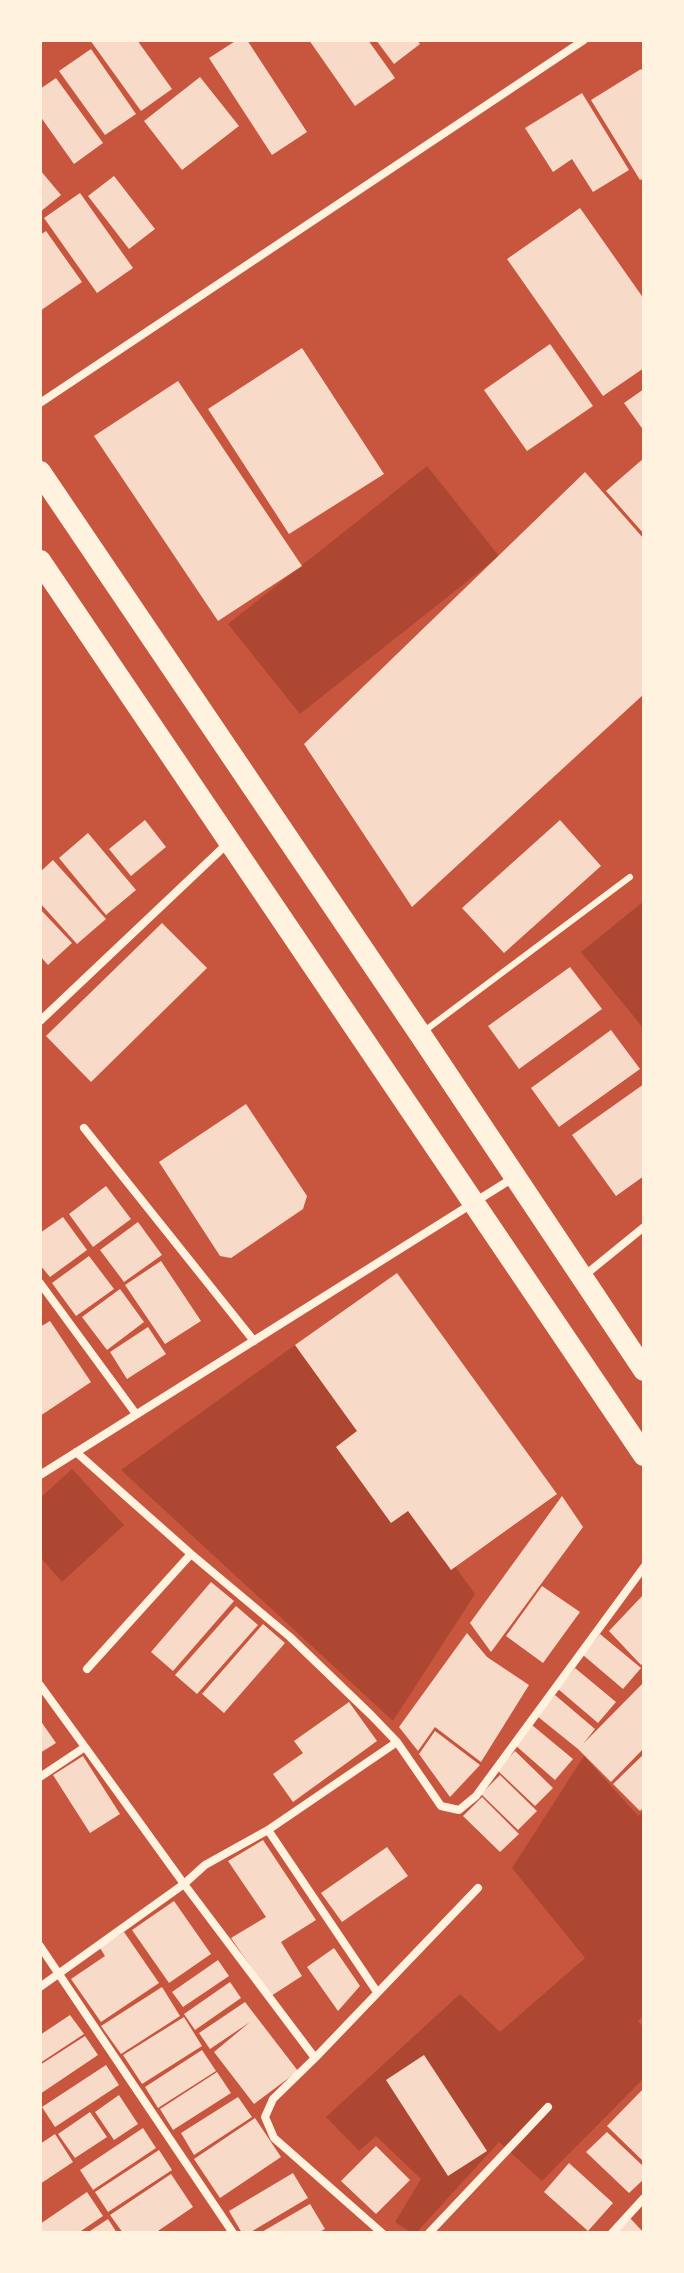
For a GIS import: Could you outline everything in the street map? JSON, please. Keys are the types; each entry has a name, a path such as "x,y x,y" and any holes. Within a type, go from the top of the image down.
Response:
{"highway":[{"path":"40,472 644,1370"},
{"path":"40,561 644,1455"}],"street":[{"path":"40,403 584,40"},
{"path":"40,1021 230,842"},
{"path":"84,1128 254,1341"},
{"path":"40,1475 514,1177"},
{"path":"582,1278 644,1227"},
{"path":"40,1283 136,1414"},
{"path":"76,1452 290,1637 397,1742 441,1806 459,1810 476,1796 644,1567"},
{"path":"87,1669 191,1554"},
{"path":"40,1685 315,2058"},
{"path":"40,1987 184,1884 205,1865 268,1830 397,1742"},
{"path":"40,1777 85,1747"},
{"path":"268,1830 377,1992"},
{"path":"382,2233 274,2138 265,2117 273,2099 478,1888"},
{"path":"40,1946 233,2233"},
{"path":"429,2233 548,2107"},
{"path":"612,2233 644,2198"}],"lane":[{"path":"420,1034 630,877"}],"shaded area":[{"path":"427,466 499,556 300,714 228,624"},
{"path":"644,901 644,1029 581,952"},
{"path":"295,1345 475,1594 393,1721 121,1470"},
{"path":"72,1469 124,1525 62,1582 40,1557 40,1498"},
{"path":"584,1756 638,1816 644,1811 644,2015 638,2021 644,2028 644,2078 542,2181 499,2142 416,2233 412,2233 395,2222 421,2179 376,2136 359,2151 326,2117 460,1994 500,2032 585,1958 512,1868"}],"building":[{"path":"90,40 137,40 172,89 141,111"},
{"path":"237,40 247,40 307,132 272,155 209,58"},
{"path":"309,40 368,40 395,78 355,106"},
{"path":"376,40 417,40 420,44 394,64"},
{"path":"91,49 136,114 105,135 59,71"},
{"path":"641,69 644,73 644,178 640,180 591,100"},
{"path":"200,77 239,126 182,170 144,121"},
{"path":"56,78 103,143 74,164 40,116 40,89"},
{"path":"582,93 629,170 593,192 572,159 553,172 525,128"},
{"path":"40,170 61,195 40,212"},
{"path":"114,176 155,229 129,249 88,196"},
{"path":"80,193 133,268 97,293 44,218"},
{"path":"580,208 644,299 644,368 603,396 507,259"},
{"path":"46,231 82,282 40,311 40,235"},
{"path":"550,344 593,406 527,451 484,390"},
{"path":"302,348 384,474 289,534 208,409"},
{"path":"178,381 302,566 218,621 94,436"},
{"path":"644,389 644,431 624,403"},
{"path":"644,458 644,534 606,491"},
{"path":"585,472 644,539 644,694 412,907 304,744"},
{"path":"145,820 166,847 131,876 109,849"},
{"path":"560,820 601,866 504,953 462,908"},
{"path":"88,833 136,890 106,915 59,858"},
{"path":"53,860 106,919 77,944 40,903 40,872"},
{"path":"40,909 72,943 48,965 40,956"},
{"path":"162,923 207,968 91,1082 46,1036"},
{"path":"570,967 602,1009 519,1069 488,1026"},
{"path":"611,1030 640,1069 559,1127 531,1088"},
{"path":"644,1084 644,1176 616,1196 572,1135"},
{"path":"246,1104 307,1196 303,1209 231,1258 220,1256 159,1162"},
{"path":"106,1186 131,1219 93,1247 69,1214"},
{"path":"63,1217 87,1250 50,1277 40,1265 40,1233"},
{"path":"138,1222 162,1255 124,1282 100,1250"},
{"path":"89,1256 114,1289 76,1316 52,1283"},
{"path":"161,1261 201,1321 165,1344 125,1285"},
{"path":"397,1273 557,1494 451,1570 408,1511 391,1523 336,1447 357,1431 295,1345"},
{"path":"120,1289 144,1322 107,1350 82,1317"},
{"path":"50,1321 91,1382 40,1416 40,1327"},
{"path":"148,1327 166,1354 127,1379 110,1352"},
{"path":"562,1496 583,1527 491,1652 470,1623"},
{"path":"211,1582 234,1601 173,1671 151,1652"},
{"path":"542,1586 580,1612 543,1663 506,1636"},
{"path":"644,1594 644,1662 641,1665 609,1631"},
{"path":"236,1606 258,1625 197,1694 175,1675"},
{"path":"263,1624 285,1643 224,1713 202,1694"},
{"path":"467,1633 487,1657 529,1685 481,1762 435,1727 418,1751 399,1727"},
{"path":"600,1634 641,1668 623,1689 583,1655"},
{"path":"575,1668 616,1702 598,1723 558,1689"},
{"path":"644,1682 644,1748 611,1782 578,1749 537,1716 555,1695 595,1729 583,1744"},
{"path":"349,1702 377,1741 293,1802 273,1774 303,1753 294,1741"},
{"path":"40,1720 56,1743 40,1753"},
{"path":"532,1725 573,1759 555,1780 515,1745"},
{"path":"435,1731 480,1765 450,1797 419,1754"},
{"path":"515,1751 553,1788 535,1806 497,1770"},
{"path":"644,1754 644,1807 640,1811 613,1784"},
{"path":"83,1756 120,1814 90,1833 53,1775"},
{"path":"500,1775 537,1811 518,1830 481,1794"},
{"path":"482,1797 519,1834 500,1852 463,1816"},
{"path":"263,1840 316,1920 281,1942 302,1976 271,1996 231,1938 266,1917 228,1861"},
{"path":"387,1847 408,1876 342,1922 321,1893"},
{"path":"174,1901 211,1954 169,1983 132,1930"},
{"path":"124,1932 159,1983 101,2022 71,1979 105,1956 100,1948"},
{"path":"334,1948 360,1986 338,2011 307,1967"},
{"path":"218,1960 229,1976 183,2007 172,1992"},
{"path":"230,1982 241,1998 195,2030 184,2014"},
{"path":"162,1987 180,2016 121,2054 101,2026"},
{"path":"245,2002 298,2071 254,2104 214,2052 250,2022 210,2049 199,2033"},
{"path":"70,2015 84,2034 40,2063 40,2035"},
{"path":"184,2017 202,2046 142,2084 123,2055"},
{"path":"85,2036 98,2055 40,2094 40,2065"},
{"path":"202,2050 216,2071 158,2108 145,2087"},
{"path":"424,2055 487,2151 448,2176 386,2080"},
{"path":"106,2065 119,2085 55,2127 42,2107"},
{"path":"217,2072 231,2093 173,2130 160,2109"},
{"path":"644,2088 644,2162 607,2126"},
{"path":"119,2095 138,2124 114,2140 95,2112"},
{"path":"238,2097 252,2117 194,2155 181,2133"},
{"path":"90,2112 107,2137 75,2158 58,2134"},
{"path":"255,2118 281,2157 220,2198 194,2159"},
{"path":"143,2128 156,2148 93,2190 80,2170"},
{"path":"607,2132 644,2167 644,2179 629,2193 586,2152"},
{"path":"55,2134 73,2162 40,2184 40,2144"},
{"path":"376,2146 410,2180 376,2214 341,2181"},
{"path":"159,2150 172,2170 108,2212 95,2192"},
{"path":"569,2163 613,2203 588,2231 544,2192"},
{"path":"293,2173 308,2198 249,2233 242,2233 229,2211"},
{"path":"171,2174 193,2207 155,2233 123,2233 110,2215"},
{"path":"87,2192 103,2216 78,2233 40,2233 40,2224"},
{"path":"310,2204 325,2229 317,2233 260,2233"},
{"path":"630,2218 644,2233 615,2233"},
{"path":"108,2219 117,2233 87,2233"}]}
